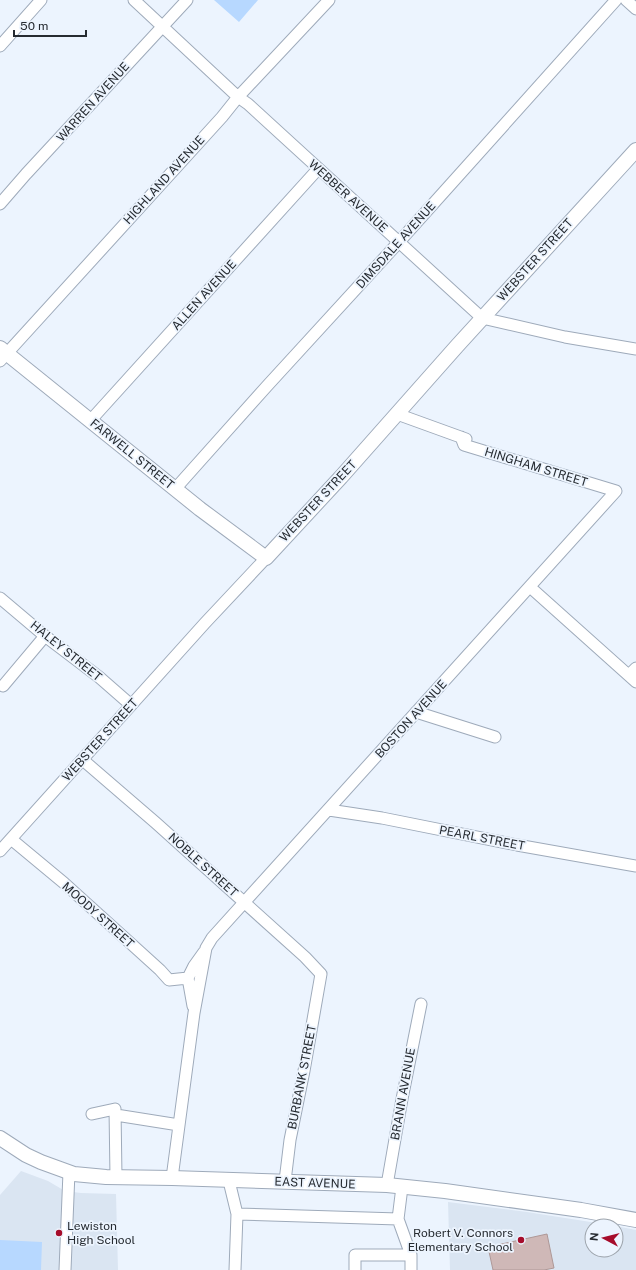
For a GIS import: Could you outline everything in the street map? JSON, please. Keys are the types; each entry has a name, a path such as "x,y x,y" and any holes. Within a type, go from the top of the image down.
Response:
{"main road":[{"name":"WEBSTER STREET","path":"266,558 482,318 636,150"},
{"name":"FARWELL STREET","path":"2,355 90,421 175,489 266,558"},
{"name":"EAST AVENUE","path":"0,1138 41,1162 74,1174 229,1181 285,1181 387,1185 446,1190 581,1210 636,1220"}],"street":[{"path":"0,46 41,0"},
{"name":"WEBBER AVENUE","path":"134,0 162,28 200,60 238,97 248,104 398,243 482,318 565,337 636,349"},
{"name":"WARREN AVENUE","path":"0,204 187,0"},
{"name":"HIGHLAND AVENUE","path":"2,355 89,263 222,117 238,97 329,0"},
{"name":"DIMSDALE AVENUE","path":"175,489 616,0"},
{"path":"626,0 636,9"},
{"name":"ALLEN AVENUE","path":"90,421 318,169"},
{"path":"397,414 477,443"},
{"name":"HINGHAM STREET","path":"461,438 464,446 616,491"},
{"name":"BOSTON AVENUE","path":"194,1013 188,978 212,938 616,491"},
{"name":"WEBSTER STREET","path":"0,851 266,558"},
{"path":"530,587 634,675"},
{"name":"HALEY STREET","path":"0,598 131,705"},
{"path":"3,686 45,636"},
{"path":"416,712 495,737"},
{"name":"NOBLE STREET","path":"82,760 156,823 321,974"},
{"name":"PEARL STREET","path":"329,810 382,818 517,845 636,866"},
{"name":"MOODY STREET","path":"12,839 64,883 160,970 169,980 188,978"},
{"name":"BOSTON AVENUE","path":"172,1178 194,1013 206,948"},
{"name":"BURBANK STREET","path":"285,1181 290,1140 321,974"},
{"name":"BRANN AVENUE","path":"387,1185 421,1004"},
{"path":"92,1114 115,1109 116,1177"},
{"path":"116,1115 179,1125"},
{"path":"65,1270 69,1172"},
{"path":"229,1181 237,1214 235,1270"},
{"path":"402,1187 398,1219 411,1255 411,1270"},
{"path":"237,1214 398,1219"},
{"path":"355,1270 355,1255 411,1255"}],"shaded area":[{"path":"214,0 258,0 239,22"},
{"name":"Lewiston High School","path":"21,1171 48,1181 65,1191 116,1194 118,1270 0,1270 0,1195"},
{"name":"Robert V. Connors Elementary School","path":"448,1202 584,1221 584,1258 624,1258 624,1228 636,1230 636,1270 450,1270"},
{"path":"0,1240 42,1242 41,1270 0,1270"}],"building":[{"path":"547,1234 554,1268 544,1270 493,1270 488,1247"}],"place":[{"name":"Lewiston High School","path":"59,1233"},
{"name":"Robert V. Connors Elementary School","path":"521,1240"}]}
